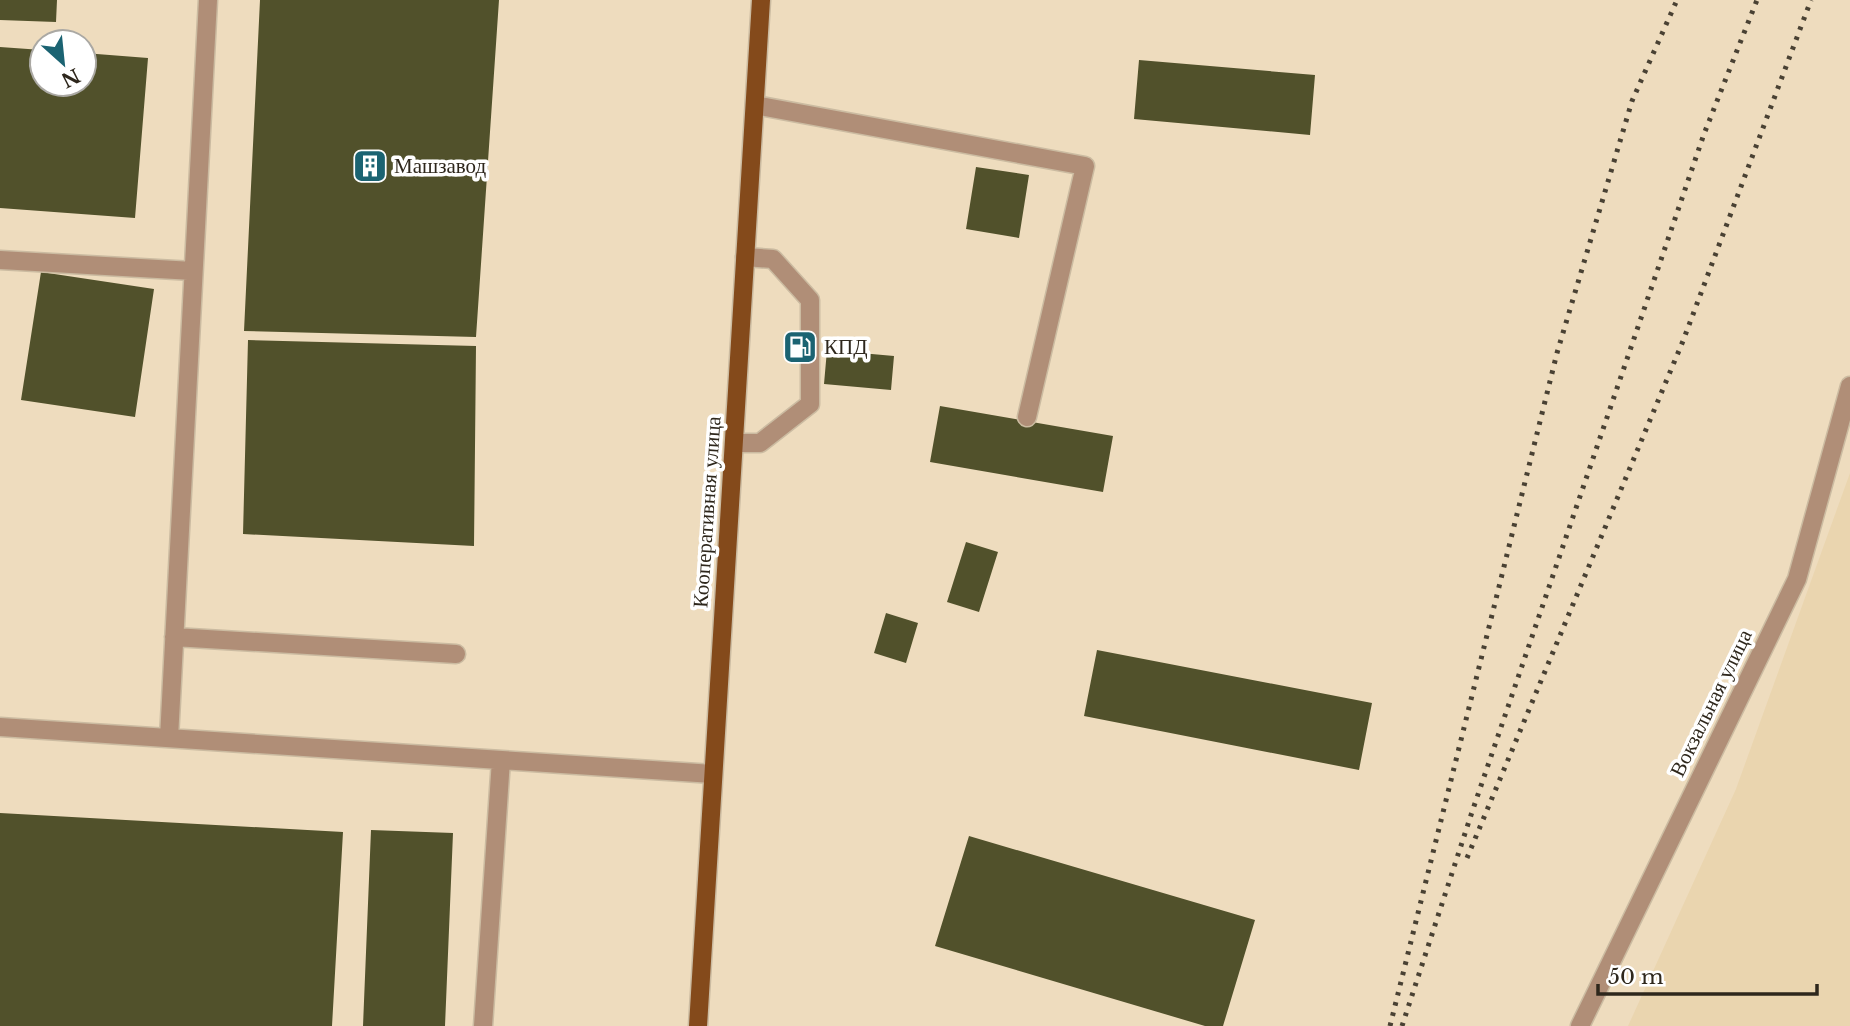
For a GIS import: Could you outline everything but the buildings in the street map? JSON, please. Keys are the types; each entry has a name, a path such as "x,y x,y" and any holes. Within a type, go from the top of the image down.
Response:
{"main road":[{"name":"Кооперативная улица","path":"698,1026 761,0"}],"street":[{"path":"169,738 208,0"},
{"path":"755,105 1085,166 1027,417"},
{"path":"734,443 760,443 810,404 810,300 774,260 745,257"},
{"path":"0,260 193,271"},
{"name":"Вокзальная улица","path":"1580,1026 1797,579 1850,386"},
{"path":"174,637 456,654"},
{"path":"0,727 713,774"},
{"path":"483,1026 501,760"}],"shaded area":[{"path":"1850,473 1850,1026 1628,1026 1736,789"}],"railway":[{"path":"1390,1026 1557,353 1632,101 1677,0"},
{"path":"1402,1026 1472,812 1704,134 1757,0"},
{"path":"1467,858 1683,341 1811,0"}],"place":[{"name":"Машзавод","path":"370,166"},
{"name":"КПД","path":"800,347"}]}
